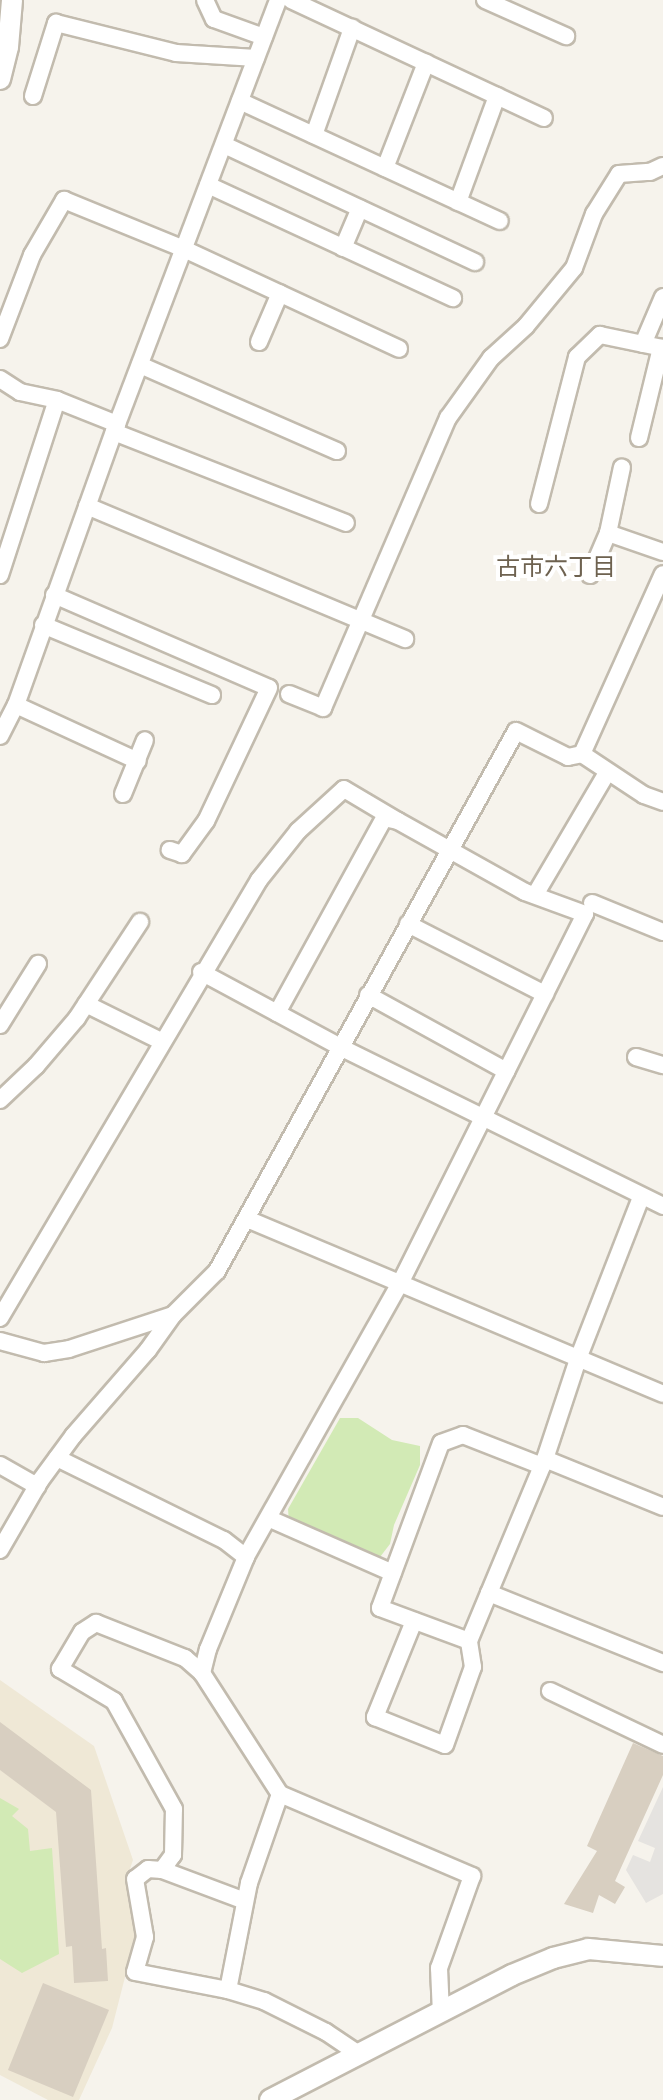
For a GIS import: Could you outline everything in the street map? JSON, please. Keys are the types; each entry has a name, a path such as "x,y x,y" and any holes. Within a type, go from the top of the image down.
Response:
{"street":[{"path":"0,79 8,47 12,0"},
{"path":"205,0 214,19 264,37"},
{"path":"0,736 16,705 87,506 278,0"},
{"path":"291,0 544,118"},
{"path":"495,2 566,36"},
{"path":"33,96 56,23 176,53 256,58"},
{"path":"314,135 352,28"},
{"path":"385,168 426,63"},
{"path":"458,202 497,96"},
{"path":"240,101 500,221"},
{"path":"224,145 475,262"},
{"path":"289,694 323,708 448,418 491,358 526,326 574,268 594,214 619,174 650,172 663,166"},
{"path":"208,185 453,298"},
{"path":"0,339 32,255 64,200 184,249 399,349"},
{"path":"343,248 360,208"},
{"path":"259,342 280,293"},
{"path":"643,344 663,297"},
{"path":"539,504 577,357 600,335 662,348 639,438"},
{"path":"140,365 337,451"},
{"path":"0,379 20,392 57,400 116,428 346,523"},
{"path":"0,575 57,400"},
{"path":"590,575 608,533 622,467"},
{"path":"87,506 405,639"},
{"path":"608,533 663,552"},
{"path":"582,754 663,574"},
{"path":"54,595 269,688 206,821 182,854 170,850"},
{"path":"43,625 212,695"},
{"path":"16,705 138,761"},
{"path":"0,1550 57,1458 148,1350 173,1315 217,1271 516,731 568,757 582,754 607,773 663,802"},
{"path":"123,794 145,740"},
{"path":"535,895 607,773"},
{"path":"0,1318 201,972 259,880 298,831 344,789 535,895 585,914 399,1285 246,1557 208,1649 202,1673"},
{"path":"277,1013 384,818 398,821"},
{"path":"592,903 663,932"},
{"path":"0,1100 36,1066 86,1004 140,922"},
{"path":"408,924 545,994"},
{"path":"0,1025 38,964"},
{"path":"201,972 340,1047 663,1206"},
{"path":"368,995 506,1071"},
{"path":"86,1004 161,1041"},
{"path":"636,1057 663,1065"},
{"path":"414,1621 375,1717 445,1745 473,1667 469,1641 544,1462 578,1359 641,1197"},
{"path":"247,1219 663,1394"},
{"path":"0,1341 44,1353 69,1349 173,1315"},
{"path":"469,1641 380,1608 441,1443 463,1435 663,1507"},
{"path":"57,1458 224,1540 246,1557"},
{"path":"0,1465 37,1486"},
{"path":"270,1519 393,1573"},
{"path":"489,1593 663,1663"},
{"path":"162,1870 173,1855 174,1809 114,1701 60,1669 82,1632 96,1623 185,1658 202,1673 280,1794 472,1876 439,1968 441,2013"},
{"path":"550,1691 663,1745"},
{"path":"228,1990 245,1901 280,1794"},
{"path":"245,1901 162,1870 148,1869 135,1879 145,1937 135,1972 228,1990 264,2001 360,2055"},
{"path":"270,2100 512,1975 588,1949 663,1956"}],"shaded area":[{"path":"0,1680 94,1746 133,1860 126,1881 135,1938 112,2028 79,2100 48,2100 0,2075"},
{"path":"663,1787 663,1894 646,1903 626,1870 633,1855 650,1862 655,1848 638,1841"}],"green space":[{"path":"340,1418 358,1418 392,1440 420,1446 420,1465 394,1525 390,1544 380,1557 289,1522 288,1509"},
{"path":"0,1798 19,1809 12,1816 28,1829 30,1851 52,1848 59,1954 22,1973 0,1959"}],"building":[{"path":"0,1722 91,1790 102,1949 106,1948 108,1981 74,1983 72,1946 66,1947 56,1812 0,1770"},
{"path":"633,1743 663,1756 663,1775 615,1881 625,1887 615,1904 599,1895 593,1913 564,1904 597,1851 587,1846"},
{"path":"43,1983 109,2010 73,2097 8,2070"}],"district":[{"name":"古市六丁目","path":"556,566"}]}
